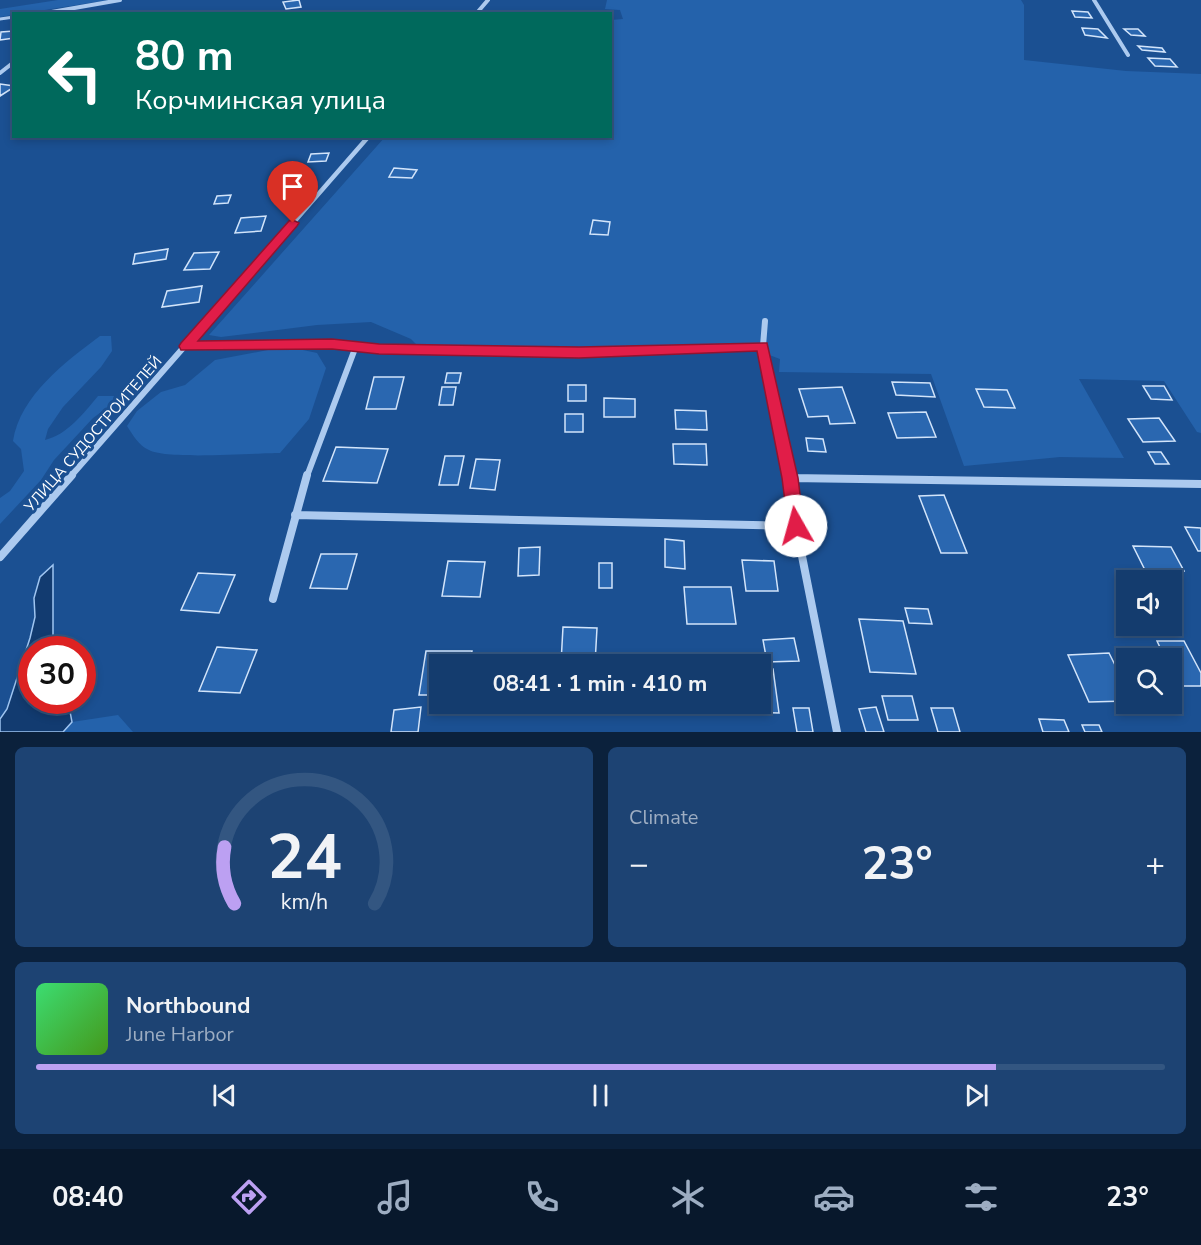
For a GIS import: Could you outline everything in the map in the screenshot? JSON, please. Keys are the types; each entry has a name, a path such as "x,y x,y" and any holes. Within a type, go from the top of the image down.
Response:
{"street":[{"path":"47,12 120,0"},
{"path":"478,12 488,0"},
{"path":"1094,0 1128,55"},
{"path":"0,73 12,64"},
{"name":"УЛИЦА СУДОСТРОИТЕЛЕЙ","path":"0,557 367,138"},
{"path":"765,321 763,346 837,732"},
{"path":"186,346 332,344 379,349 579,352 763,346"},
{"path":"273,599 311,461 356,346"},
{"path":"790,478 1201,484"},
{"path":"295,515 796,526"}],"shaded area":[{"path":"58,0 109,0 32,12 12,12 12,15 0,17 0,9"},
{"path":"607,0 1021,0 1024,5 1024,60 1126,71 1201,74 1201,433 1197,432 1164,381 1079,379 1124,458 1060,457 964,466 931,374 779,372 780,359 751,348 418,346 411,339 371,322 317,325 221,337 209,335 384,138 612,138 612,20 623,19 620,10 605,9"},
{"path":"100,336 111,336 112,351 101,367 63,407 48,429 45,440 68,428 98,396 114,396 111,405 93,418 54,460 41,480 0,524 0,498 10,491 24,471 21,449 13,441 17,425 25,409 46,381"},
{"path":"268,350 303,350 317,353 326,368 309,419 280,453 173,455 159,453 149,450 136,440 127,426 137,411 161,392 185,385 215,360"},
{"path":"53,565 53,636 30,636 35,617 34,598 40,577"},
{"path":"18,675 18,714 70,714 72,722 63,732 0,732 0,719 7,709"},
{"path":"118,715 133,732 63,732 72,722"}],"building":[{"path":"299,0 301,7 286,9 283,2"},
{"path":"1072,11 1088,12 1092,18 1075,17"},
{"path":"1082,28 1098,29 1107,38 1085,35"},
{"path":"1124,29 1138,29 1145,36 1131,35"},
{"path":"12,31 12,38 0,40 1,32"},
{"path":"1138,46 1162,48 1165,52 1142,50"},
{"path":"1148,58 1170,59 1177,67 1155,66"},
{"path":"0,84 12,86 12,88 0,96"},
{"path":"329,153 326,161 308,162 311,154"},
{"path":"394,168 417,170 412,178 389,177"},
{"path":"291,179 309,179 305,187 287,187"},
{"path":"231,195 228,203 214,204 217,196"},
{"path":"266,216 261,231 235,233 241,218"},
{"path":"593,220 610,222 608,235 590,234"},
{"path":"168,249 166,259 133,264 135,254"},
{"path":"219,252 210,269 184,270 194,253"},
{"path":"202,286 199,302 162,307 167,291"},
{"path":"447,373 461,373 459,383 445,383"},
{"path":"374,377 404,377 396,409 366,409"},
{"path":"892,382 930,383 935,397 896,395"},
{"path":"568,385 586,385 586,401 568,401"},
{"path":"1143,386 1164,386 1172,400 1151,399"},
{"path":"442,387 456,387 453,405 439,405"},
{"path":"842,387 855,423 830,424 828,416 808,417 799,389"},
{"path":"976,389 1007,390 1015,408 984,407"},
{"path":"604,398 635,399 635,417 604,417"},
{"path":"675,410 706,411 707,430 676,429"},
{"path":"926,412 936,437 897,438 888,413"},
{"path":"565,414 583,414 583,432 565,432"},
{"path":"1159,418 1175,441 1143,442 1128,419"},
{"path":"806,438 823,439 826,452 808,451"},
{"path":"673,444 706,444 707,465 674,464"},
{"path":"336,447 388,449 377,483 323,481"},
{"path":"1148,452 1161,452 1169,464 1155,464"},
{"path":"445,456 464,456 458,485 439,485"},
{"path":"476,459 500,460 495,490 470,488"},
{"path":"944,495 967,553 941,553 919,496"},
{"path":"1185,527 1201,528 1201,551 1198,551"},
{"path":"665,539 684,541 685,569 665,567"},
{"path":"1133,546 1171,547 1184,571 1182,570 1145,570"},
{"path":"540,547 539,575 518,576 519,548"},
{"path":"321,554 357,554 347,589 310,588"},
{"path":"742,560 774,561 778,591 746,591"},
{"path":"448,561 485,562 480,597 442,596"},
{"path":"599,563 612,563 612,588 599,588"},
{"path":"198,573 235,575 219,613 181,610"},
{"path":"684,587 731,587 736,624 687,624"},
{"path":"905,608 928,609 932,624 909,623"},
{"path":"859,619 903,621 916,674 870,672"},
{"path":"563,627 597,628 596,654 562,654"},
{"path":"794,638 799,661 771,662 771,654 766,654 763,640"},
{"path":"1157,641 1184,641 1201,673 1201,686 1182,686 1182,648 1160,648"},
{"path":"217,647 257,650 240,693 199,691"},
{"path":"426,651 472,651 472,654 429,654 429,695 419,695"},
{"path":"1109,653 1116,667 1116,701 1089,702 1068,655"},
{"path":"771,669 773,669 779,713 771,713"},
{"path":"882,696 912,696 918,720 888,720"},
{"path":"421,707 418,732 391,732 394,710"},
{"path":"876,707 884,732 866,732 859,709"},
{"path":"793,708 809,708 813,732 797,732"},
{"path":"931,708 953,708 960,732 938,732"},
{"path":"1039,719 1064,720 1069,732 1043,732"},
{"path":"1082,725 1099,725 1102,732 1085,732"}],"route":[{"path":"293,223 186,346 332,344 379,349 579,352 763,346 790,478 796,526"}]}
